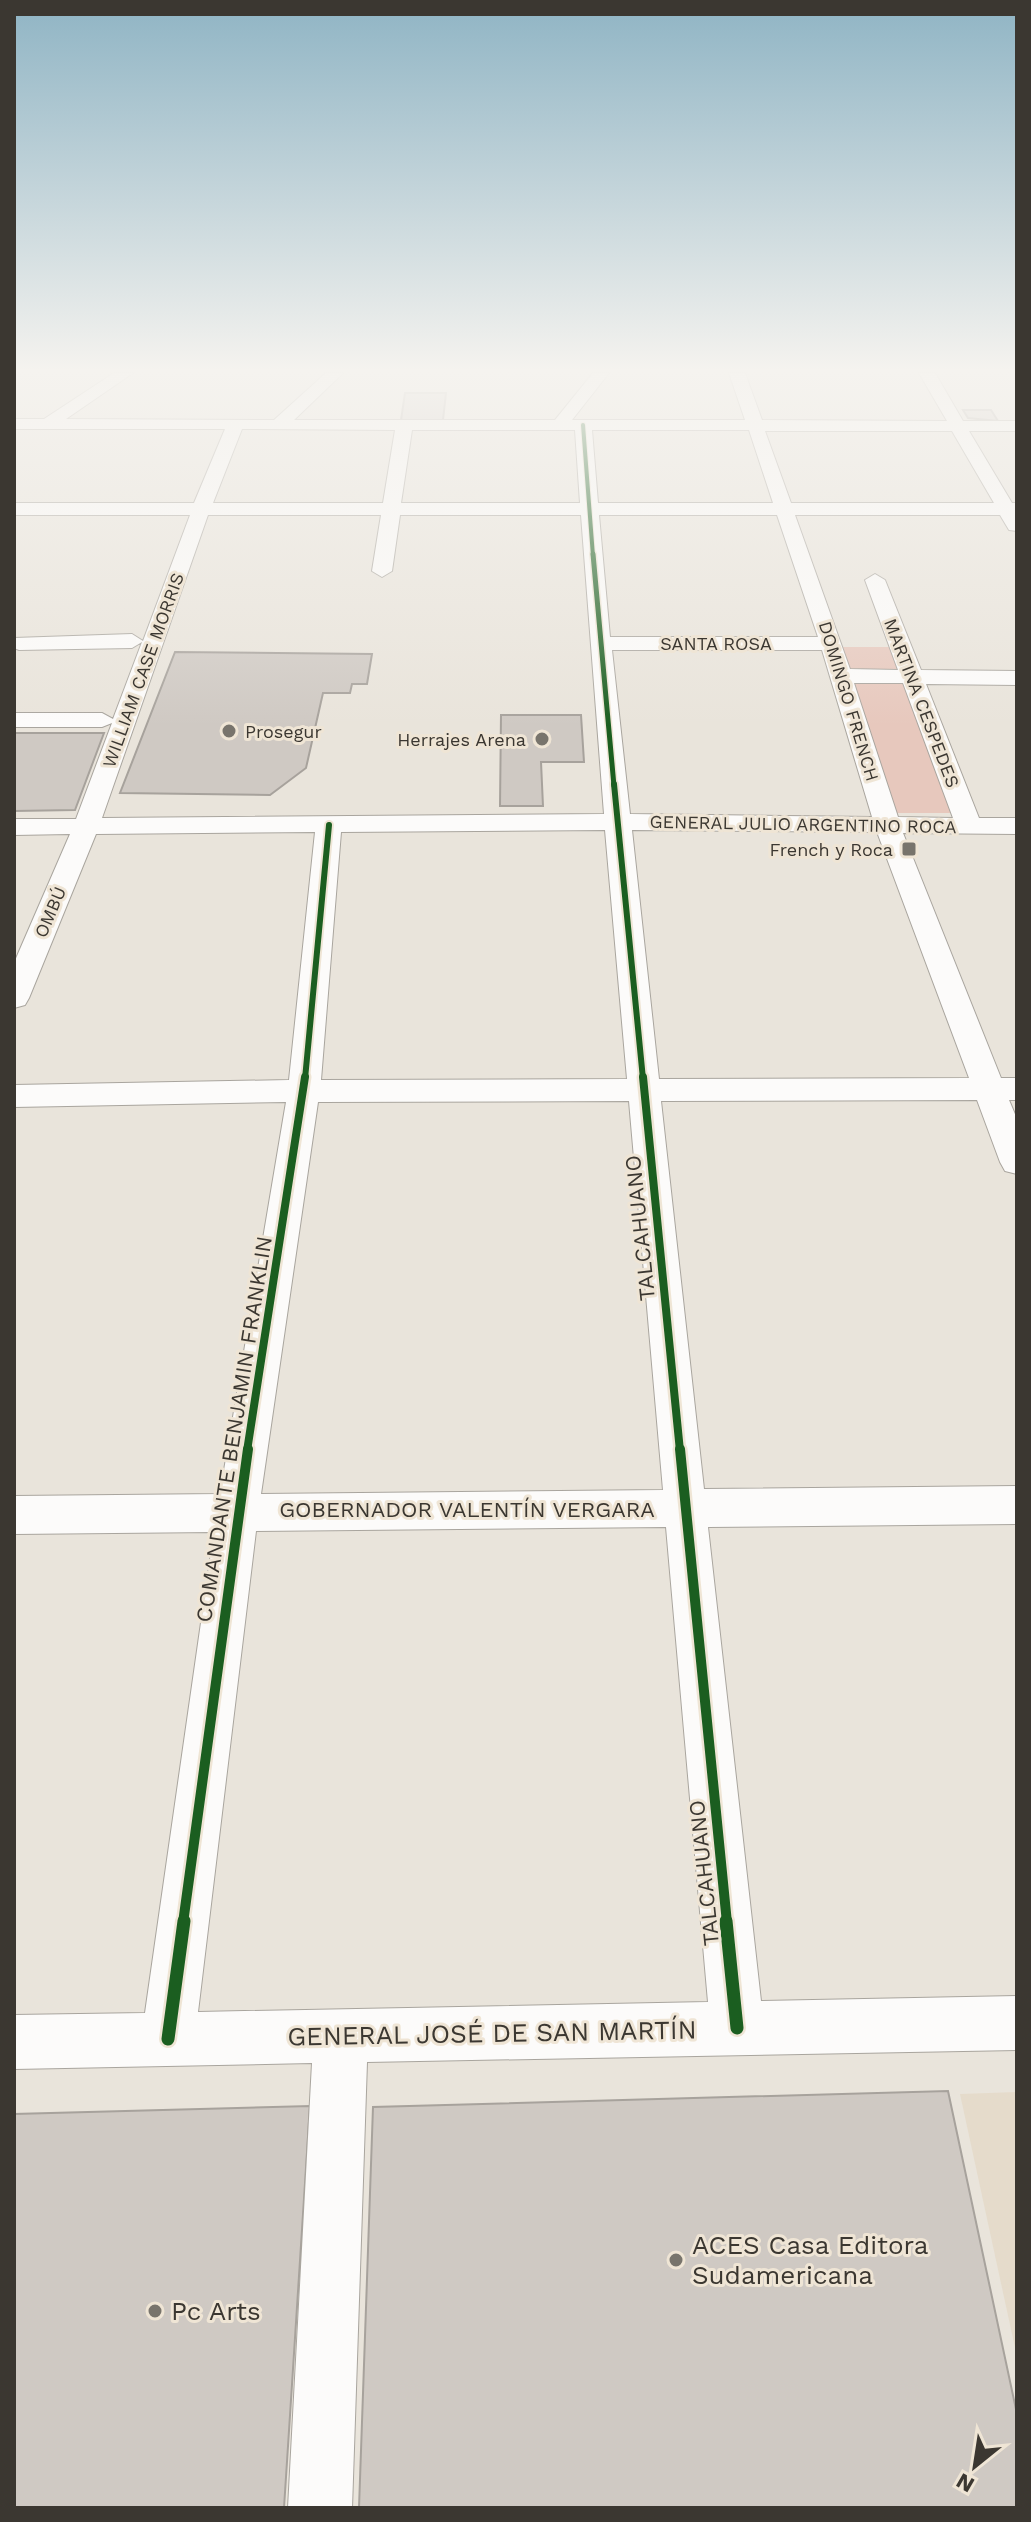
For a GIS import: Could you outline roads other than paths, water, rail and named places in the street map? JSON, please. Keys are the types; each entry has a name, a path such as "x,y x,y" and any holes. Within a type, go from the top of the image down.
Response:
{"street":[{"name":"WILLIAM CASE MORRIS","path":"86,827 209,491"},
{"path":"382,571 394,491"},
{"name":"TALCAHUANO","path":"584,491 737,2028"},
{"name":"DOMINGO FRENCH","path":"779,491 842,676 887,824 1003,1089 1017,1162"},
{"path":"999,491 1017,527"},
{"path":"14,509 1011,510"},
{"name":"MARTINA CESPEDES","path":"875,580 969,825"},
{"path":"16,647 132,641"},
{"name":"SANTA ROSA","path":"600,643 831,644"},
{"path":"842,676 1017,678"},
{"path":"14,720 102,720"},
{"name":"GENERAL JULIO ARGENTINO ROCA","path":"14,827 618,822 1017,826"},
{"name":"COMANDANTE BENJAMIN FRANKLIN","path":"168,2039 238,1511 304,1091 329,825"},
{"name":"OMBÚ","path":"14,998 86,827"},
{"path":"14,1096 304,1091 1003,1089"},
{"name":"GOBERNADOR VALENTÍN VERGARA","path":"14,1515 1017,1505"},
{"name":"GENERAL JOSÉ DE SAN MARTÍN","path":"14,2042 1017,2023"},
{"path":"320,2508 341,2035"}],"place":[{"name":"Prosegur","path":"229,731"},
{"name":"Herrajes Arena","path":"542,739"},
{"name":"French y Roca","path":"909,849"},
{"name":"ACES Casa Editora Sudamericana","path":"676,2260"},
{"name":"Pc Arts","path":"155,2311"}]}
